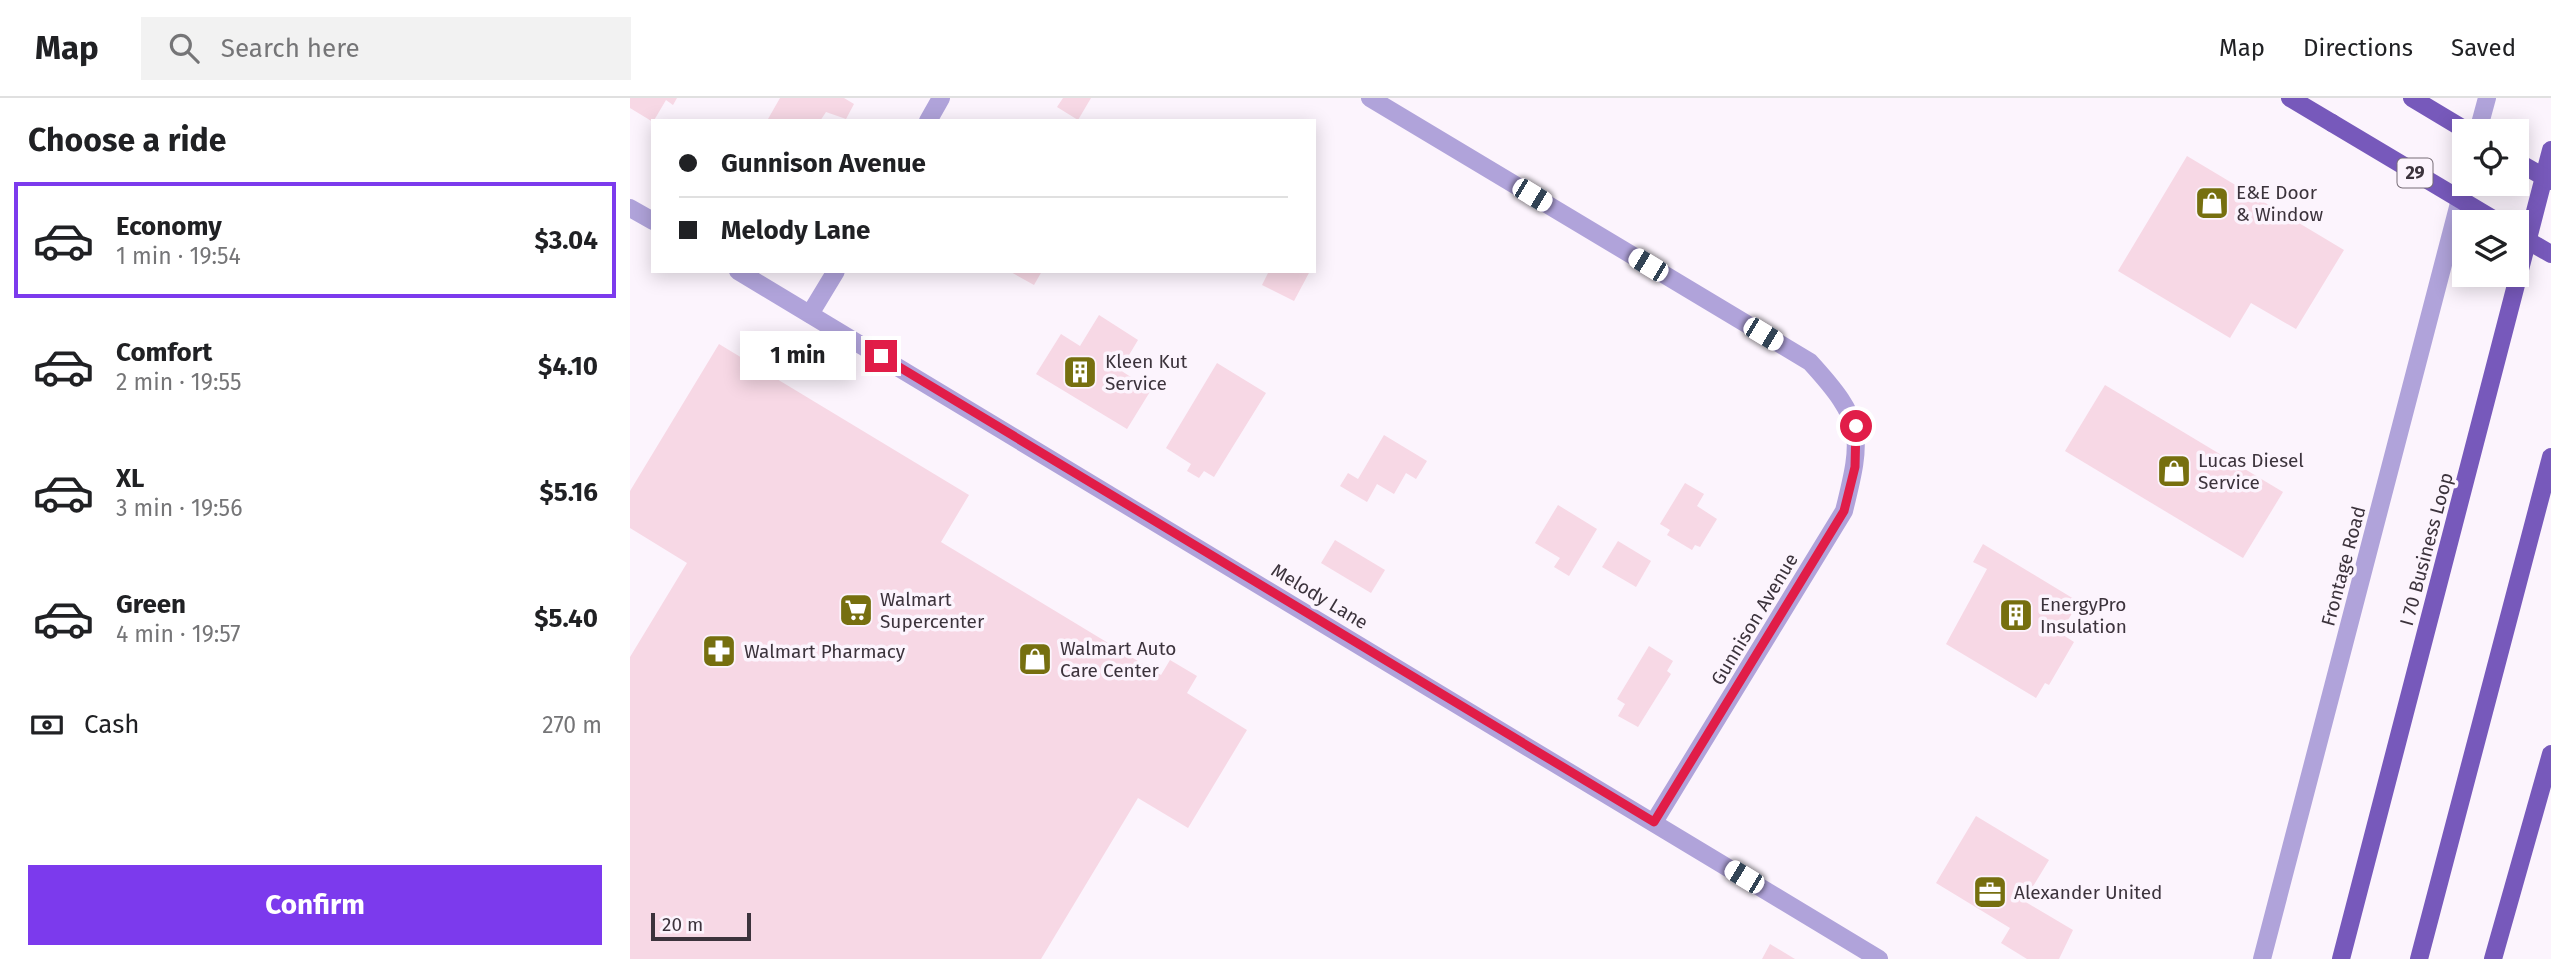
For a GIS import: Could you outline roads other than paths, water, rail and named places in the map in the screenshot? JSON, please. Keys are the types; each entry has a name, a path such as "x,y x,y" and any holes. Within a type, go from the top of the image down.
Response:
{"main road":[{"name":"29","path":"2290,98 2478,210"},
{"path":"2412,98 2452,122"},
{"name":"I 70 Business Loop","path":"2341,959 2551,150"},
{"path":"2529,168 2551,181"},
{"path":"2529,241 2551,254"},
{"path":"2419,959 2551,457"},
{"path":"2493,959 2551,754"}],"street":[{"path":"929,119 942,98"},
{"name":"Gunnison Avenue","path":"1370,98 1810,362 1839,393 1856,426 1855,467 1844,511 1654,822"},
{"path":"2481,119 2487,98"},
{"name":"Frontage Road","path":"2262,959 2461,196"},
{"path":"630,208 651,220"},
{"name":"Melody Lane","path":"741,273 1880,959"},
{"path":"810,314 835,273"}],"place":[{"name":"E&E Door & Window","path":"2212,203"},
{"name":"Kleen Kut Service","path":"1080,372"},
{"name":"Lucas Diesel Service","path":"2174,471"},
{"name":"Walmart Supercenter","path":"856,610"},
{"name":"EnergyPro Insulation","path":"2016,615"},
{"name":"Walmart Pharmacy","path":"719,651"},
{"name":"Walmart Auto Care Center","path":"1035,659"},
{"name":"Alexander United","path":"1990,892"}]}
